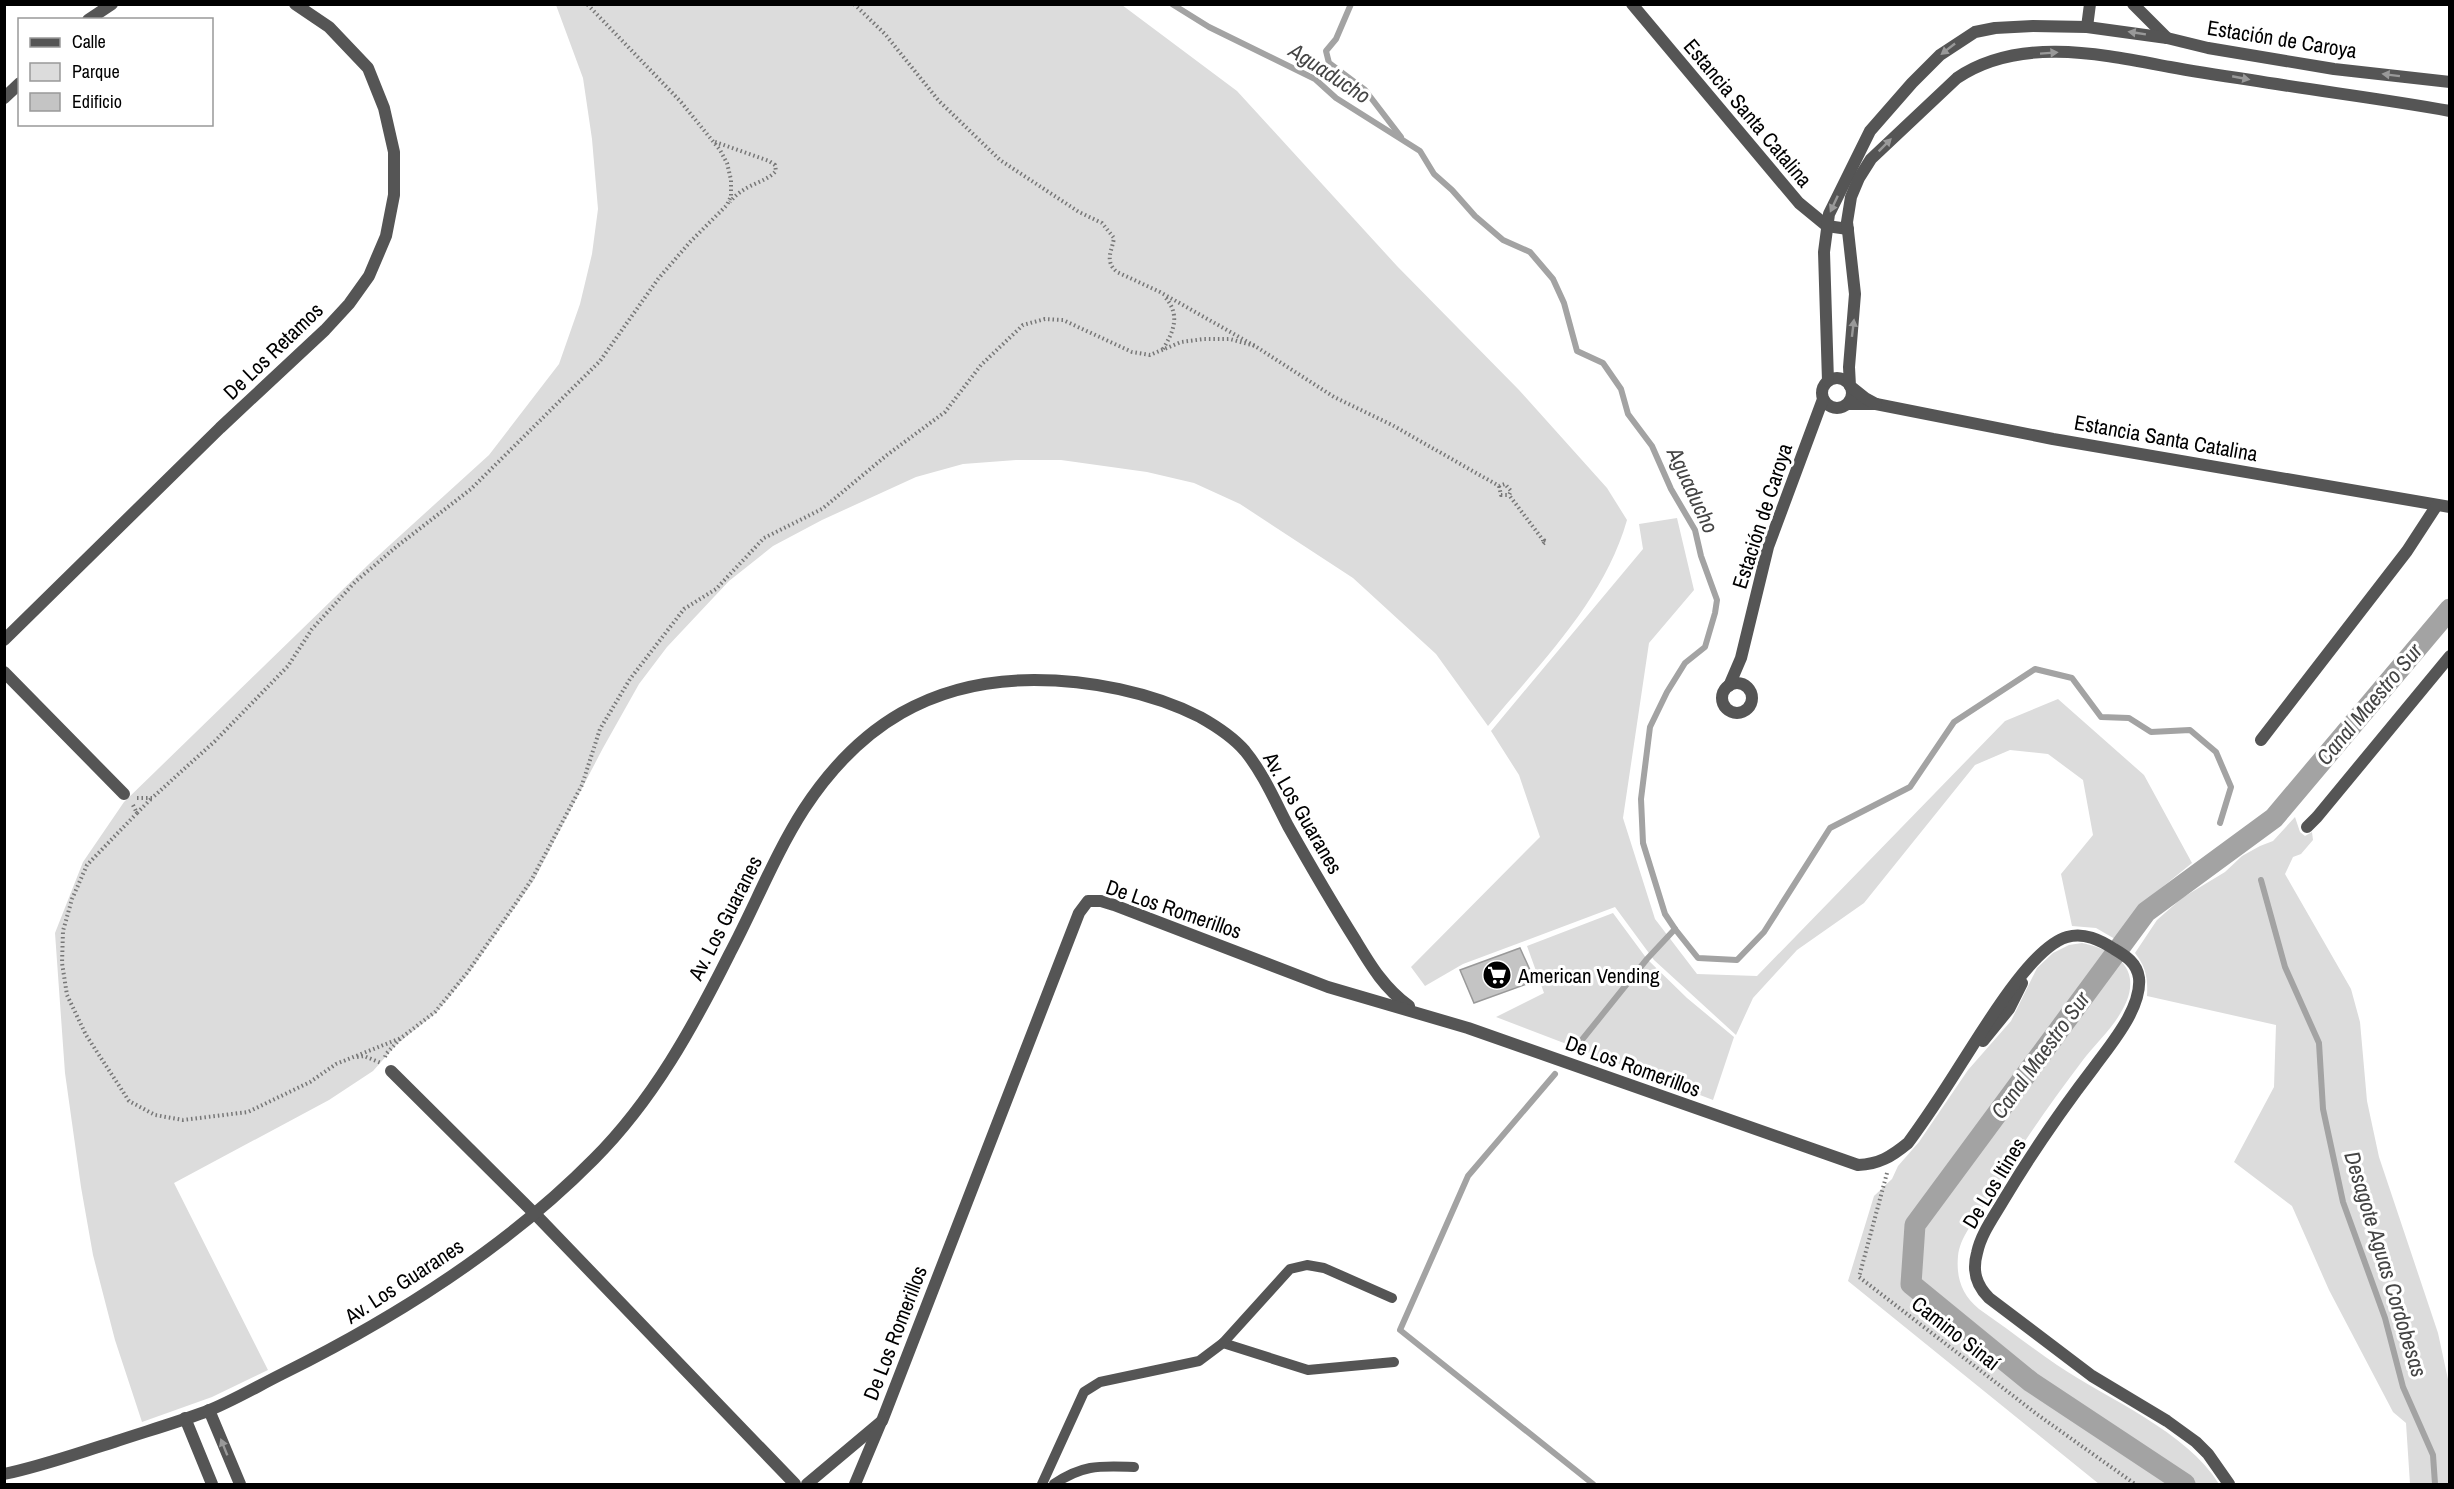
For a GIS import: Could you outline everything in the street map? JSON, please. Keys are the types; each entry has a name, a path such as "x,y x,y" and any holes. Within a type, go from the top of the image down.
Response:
{"street":[{"path":"91,18 112,4"},
{"name":"De Los Retamos","path":"4,640 324,330 349,304 369,276 386,236 394,195 394,152 384,108 368,68 329,27 295,4"},
{"name":"Estancia Santa Catalina","path":"1632,4 1799,203 1827,225 1848,229"},
{"path":"2087,27 2090,4"},
{"path":"2133,4 2168,38"},
{"name":"Estación de Caroya","path":"1828,381 1824,252 1829,214 1870,131 1912,83 1955,43 1975,32 1995,27 2087,27 2168,38 2208,48 2306,64 2450,82"},
{"name":"Estación de Caroya","path":"1850,386 1849,367 1855,294 1848,229 1851,197 1871,159 1957,78 1984,63 2056,52 2108,55 2174,68 2450,111"},
{"path":"4,98 18,85"},
{"path":"1843,379 1850,386 1852,395 1842,406 1828,406 1822,399 1823,386 1828,381 1843,379"},
{"name":"Estancia Santa Catalina","path":"1850,386 1876,404"},
{"name":"Estación de Caroya","path":"1729,686 1742,658 1768,547 1822,399"},
{"name":"Estancia Santa Catalina","path":"1842,406 1876,404 2042,437 2443,506"},
{"name":"Estación de Caroya","path":"1815,422 1827,410 1842,406"},
{"path":"2261,740 2443,506"},
{"path":"2307,827 2450,656"},
{"name":"Estación de Caroya","path":"1742,658 1744,676 1749,689"},
{"path":"4,672 127,796"},
{"name":"Av. Los Guaranes","path":"4,1474 93,1449 209,1410 328,1351 405,1307 536,1215 618,1135 661,1076 683,1043 708,997 780,851 804,810 834,769 861,741 891,719 934,696 956,688 1025,680 1057,680 1090,685 1140,695 1175,706 1225,733 1244,749 1256,767 1314,873 1369,963 1386,987 1418,1012"},
{"path":"1741,684 1749,689 1752,699 1749,707 1736,713 1728,709 1723,702 1724,693 1729,686 1741,684"},
{"name":"De Los Romerillos","path":"807,1485 882,1421 1079,913 1088,901 1114,904 1328,987 1418,1012 1822,1154 1858,1165 1870,1165"},
{"name":"De Los Itines","path":"1870,1165 1891,1157 1914,1134 1967,1056 1984,1040 2009,1009 2032,964 2054,944 2066,937 2090,937 2104,942 2129,959 2136,968 2139,980 2133,1006 2109,1047 2033,1154 1982,1236 1976,1255 1976,1283 1989,1298 2092,1376 2167,1421 2196,1442 2208,1454 2229,1485"},
{"path":"391,1071 536,1215 795,1485"},
{"path":"209,1410 240,1485"},
{"path":"185,1418 212,1485"},
{"path":"855,1485 882,1421"}],"lane":[{"path":"1042,1485 1075,1406 1084,1392 1100,1382 1199,1361 1223,1343 1290,1269 1307,1265 1324,1268 1392,1298"},
{"path":"1223,1343 1308,1370 1394,1362"},
{"path":"1054,1485 1065,1477 1096,1465 1134,1467"}],"path":[{"path":"587,4 681,102 720,150 729,172 731,196 727,205"},
{"path":"854,4 885,34 939,101 1000,160 1079,212 1102,224 1111,232 1114,238 1108,258 1111,267 1255,345 1334,397 1392,425 1499,486 1503,484 1509,487 1509,495 1543,540"},
{"path":"401,1038 336,1064 310,1082 248,1112 183,1120 155,1115 129,1101 86,1035 67,994 62,963 63,931 72,899 87,865 152,798 215,741 288,666 312,629 355,582 471,489 600,361 658,279 736,194 747,186 771,177 776,171 775,165 712,140"},
{"path":"1160,292 1171,303 1175,316 1173,332 1163,350"},
{"path":"391,1071 385,1061 386,1054 401,1038 435,1012 467,973 532,879 582,785 600,729 630,679 684,609 716,589 764,538 822,509 887,455 945,412 981,365 1023,325 1045,319 1063,321 1132,352 1150,355 1181,342 1204,339 1230,339 1255,345"},
{"path":"1499,486 1501,495 1509,495"},
{"path":"127,796 152,798"},
{"path":"127,796 137,813"},
{"path":"351,1057 364,1056 378,1061 391,1071"},
{"name":"Camino Sinaí","path":"1891,1157 1859,1277 2038,1415 2135,1485"}],"green space":[{"path":"556,5 1122,5 1237,91 1397,266 1519,390 1607,488 1627,520 1617,550 1587,604 1549,654 1488,726 1436,654 1353,578 1240,504 1194,483 1147,472 1061,460 1016,460 963,464 916,477 822,520 773,546 729,581 667,647 639,684 534,880 469,973 436,1013 397,1044 373,1071 329,1100 174,1183 268,1370 212,1397 142,1422 115,1340 93,1255 65,1073 55,933 83,862 124,802 369,564 489,455 559,364 580,304 592,254 598,209 592,139 583,78"},
{"path":"1677,518 1694,590 1649,643 1623,818 1655,919 1697,974 1757,976 2005,721 2058,699 2144,775 2192,863 2139,906 2115,939 2096,928 2072,926 2061,874 2093,835 2083,780 2048,754 2010,750 1975,765 1864,903 1797,950 1753,998 1736,1035 1654,960 1615,907 1463,964 1425,986 1411,967 1540,837 1519,775 1491,731 1643,549 1639,524"},
{"path":"2295,817 2300,832 2305,836 2312,832 2313,840 2301,854 2293,857 2285,874 2351,989 2360,1022 2367,1101 2379,1157 2438,1333 2449,1384 2449,1484 2410,1484 2406,1423 2393,1412 2329,1290 2292,1206 2234,1162 2274,1087 2276,1025 2147,996 2146,973 2135,953 2157,920 2182,898 2225,872 2242,856 2273,841"},
{"path":"1613,913 1647,959 1687,998 1734,1037 1713,1100 1496,1017 1544,993 1527,946"},
{"path":"2082,943 2112,954 2124,964 2130,979 2127,1001 2114,1023 2083,1060 2045,1113 1968,1229 1959,1249 1959,1279 1968,1298 1979,1309 2057,1365 2167,1432 2205,1465 2219,1484 2099,1484 1848,1281 1874,1196 1892,1179 1898,1166 1919,1142 1968,1070 2011,1021 2037,968 2053,953 2069,945"}],"building":[{"name":"American Vending","path":"1520,948 1535,981 1474,1003 1460,970"}],"waterway":[{"name":"Aguaducho","path":"1172,4 1209,27 1315,79 1336,98 1420,151 1434,174 1475,216 1503,240 1530,252 1553,279 1564,303 1577,351 1603,363 1621,389 1628,414 1652,446 1671,489 1695,530 1701,556 1717,600 1705,647 1685,663 1667,692 1650,727 1641,799 1643,843 1665,914 1675,929"},
{"name":"Aguaducho","path":"1351,4 1336,39 1326,51 1329,63 1365,90 1401,137"},
{"name":"Canal Maestro Sur","path":"2185,1484 2031,1382 1911,1284 1915,1225 2146,912 2274,818 2450,609"},
{"name":"Desagote Aguas Cordobesas","path":"1577,1046 1647,959 1675,929 1698,958 1737,960 1764,932 1830,828 1910,787 1954,722 2035,669 2072,678 2101,717 2129,718 2151,732 2190,730 2216,752 2231,787 2220,823"},
{"name":"Desagote Aguas Cordobesas","path":"2261,880 2285,967 2319,1043 2323,1109 2343,1202 2385,1318 2403,1387 2433,1455 2435,1484"},
{"name":"Desagote Aguas Cordobesas","path":"1555,1074 1468,1176 1400,1330 1593,1484"}],"place":[{"name":"American Vending","path":"1497,975"}]}
